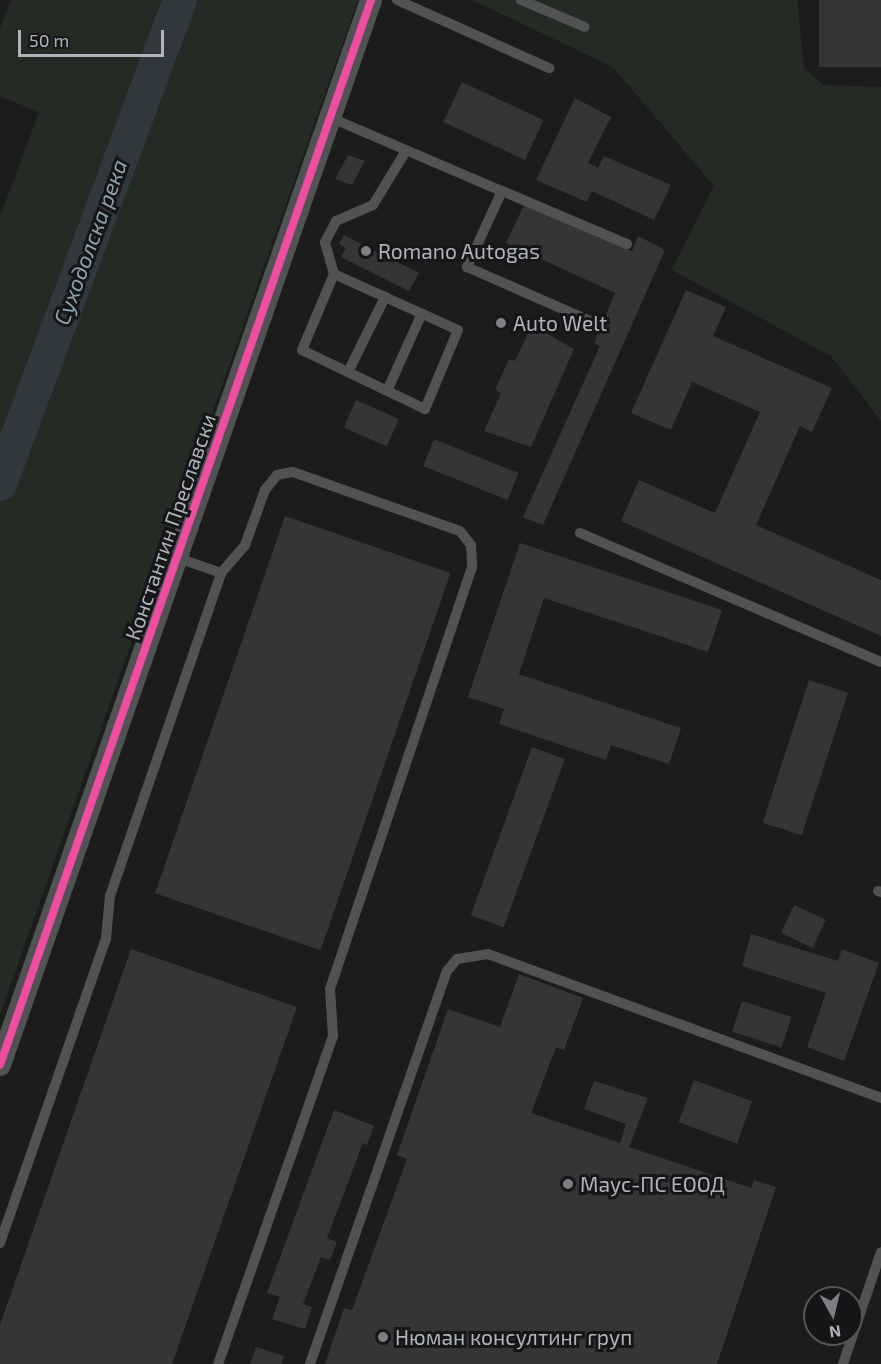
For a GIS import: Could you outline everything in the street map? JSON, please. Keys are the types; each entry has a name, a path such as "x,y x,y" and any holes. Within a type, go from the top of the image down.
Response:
{"street":[{"name":"Константин Преславски","path":"0,1065 371,0"}],"lane":[{"path":"397,0 549,68"},
{"path":"521,0 585,27"},
{"path":"329,117 627,244"},
{"path":"334,274 458,330 426,409 302,350 334,274 325,242 336,221 373,205 406,151"},
{"path":"502,191 467,267 590,321"},
{"path":"348,372 385,297"},
{"path":"387,391 422,314"},
{"path":"0,1243 106,938 110,896 221,573 245,545 265,490 277,475 293,472 460,531 471,545 472,567 330,988 333,1036 218,1364"},
{"path":"580,533 881,662"},
{"path":"178,558 221,573"},
{"path":"310,1364 447,970 457,959 488,954 881,1098"},
{"path":"843,1364 881,1252"}],"shaded area":[{"path":"11,0 358,0 0,1015 0,217 39,112 0,96 0,28"},
{"path":"472,0 797,0 804,68 823,85 881,87 881,421 831,356 672,270 714,186 613,67"}],"building":[{"path":"819,0 881,0 881,67 819,67"},
{"path":"462,82 544,120 525,160 443,122"},
{"path":"575,98 611,117 588,163 598,168 604,156 671,185 654,220 592,191 587,202 536,180"},
{"path":"348,155 365,161 352,185 335,179"},
{"path":"525,203 632,251 638,236 665,250 543,525 523,517 600,346 594,343 615,293 506,243"},
{"path":"344,235 419,273 409,291 341,257 346,248 339,244"},
{"path":"686,290 726,307 713,336 832,388 812,432 800,426 756,525 881,580 881,636 621,521 639,480 715,513 760,412 692,382 671,430 631,413"},
{"path":"532,325 574,349 531,447 484,431 501,393 495,390 509,359 515,361"},
{"path":"356,400 399,419 387,447 344,427"},
{"path":"434,439 518,473 508,500 423,466"},
{"path":"285,516 450,573 321,950 155,893"},
{"path":"520,543 722,610 708,652 544,598 519,674 681,728 669,764 611,745 606,760 499,724 504,709 468,697"},
{"path":"809,680 848,693 802,835 763,823"},
{"path":"532,747 565,759 504,927 471,915"},
{"path":"794,905 826,920 813,948 781,933"},
{"path":"751,934 838,961 842,949 879,963 844,1061 807,1047 826,993 742,966"},
{"path":"131,949 297,1007 172,1364 0,1364 0,1325"},
{"name":"Маус-ПС ЕООД","path":"519,974 583,998 564,1050 556,1047 531,1113 620,1143 626,1124 584,1109 594,1081 648,1098 629,1147 751,1188 754,1180 776,1187 717,1364 325,1364 344,1308 352,1310 407,1159 397,1155 448,1009 500,1027"},
{"path":"742,1001 791,1017 782,1048 732,1031"},
{"path":"694,1080 752,1101 737,1143 679,1122"},
{"path":"334,1110 374,1126 367,1145 363,1143 327,1238 337,1242 330,1260 321,1257 303,1304 312,1307 305,1329 272,1319 280,1297 267,1293"},
{"path":"256,1347 284,1356 281,1364 250,1364"}],"waterway":[{"name":"Суходолска река","path":"0,484 180,0"}],"cycle path":[{"path":"0,1065 371,0"}],"place":[{"name":"Romano Autogas","path":"366,251"},
{"name":"Auto Welt","path":"501,323"},
{"name":"Маус-ПС ЕООД","path":"568,1184"},
{"name":"Нюман консултинг груп","path":"383,1337"}]}
